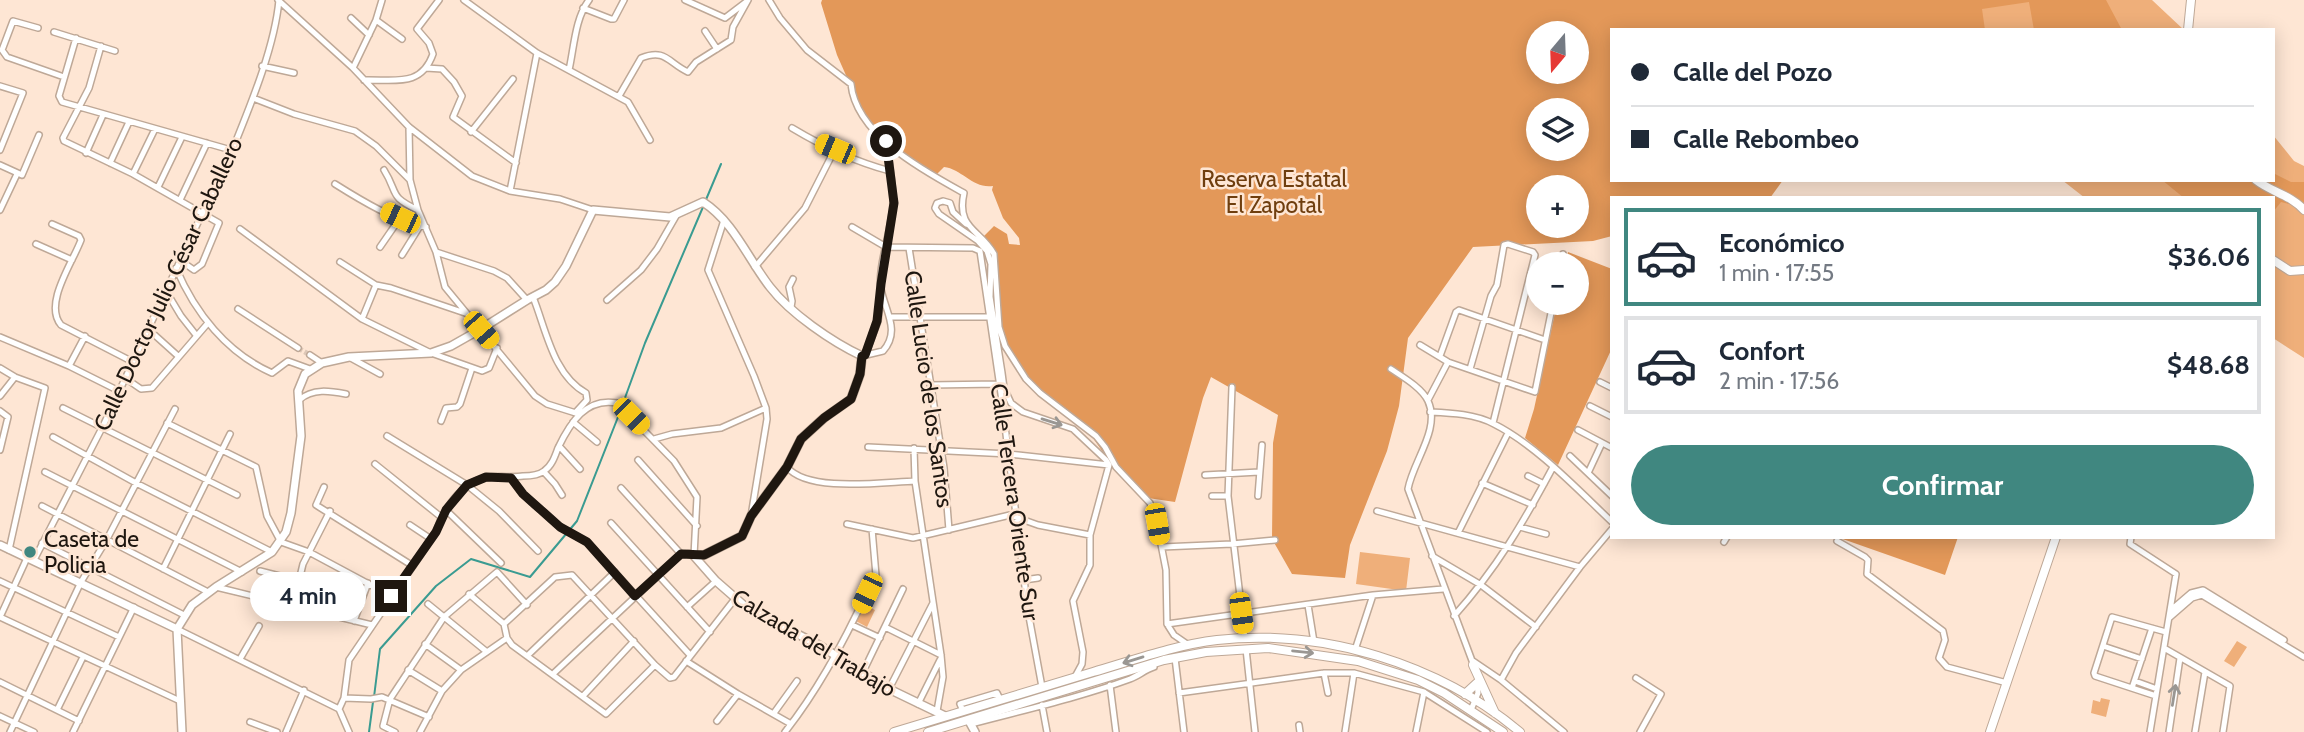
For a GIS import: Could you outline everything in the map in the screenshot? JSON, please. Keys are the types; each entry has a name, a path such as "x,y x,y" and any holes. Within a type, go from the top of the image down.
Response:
{"main road":[{"path":"2188,28 2191,0"},
{"path":"2258,182 2267,189 2289,198 2304,210"},
{"path":"2275,261 2290,271 2304,270"},
{"path":"1990,732 2055,539"},
{"path":"894,732 962,711 975,703 1000,699 1189,645 1245,638 1314,642 1355,650 1426,673 1465,694 1520,732"},
{"path":"928,732 971,726 1164,660 1206,652 1268,648 1357,661 1418,680 1503,732"},
{"path":"1473,663 1494,713"},
{"path":"1465,694 1477,682"},
{"path":"1479,715 1490,731"}],"street":[{"path":"279,0 352,68 409,127 472,176 510,191 560,199 593,210 663,217 676,216 704,202 724,218 773,291 839,343 864,356 877,354 886,348 892,329 891,317 881,290"},
{"name":"Calle Doctor Julio César Caballero","path":"0,617 13,587 42,543 103,426 203,214 253,98 277,26 279,0"},
{"path":"352,68 376,20 382,0"},
{"path":"364,80 414,78 426,68 433,54 429,43 417,29 439,0"},
{"path":"464,0 537,53 628,102 650,140"},
{"path":"569,70 583,8 589,0"},
{"path":"583,8 614,19 624,0"},
{"path":"685,0 725,18 749,0"},
{"path":"620,96 641,58 661,54 688,72 696,62 731,40 733,27 749,0"},
{"path":"769,0 780,18 807,50 851,84 852,93 867,122 887,142 924,171 964,193 961,213 971,228"},
{"path":"351,18 369,35"},
{"path":"38,28 13,20 3,54 64,77"},
{"path":"376,20 402,39"},
{"path":"705,31 717,49"},
{"path":"54,32 115,51"},
{"path":"76,38 59,99 103,115 231,150"},
{"path":"101,46 89,88 63,138 67,144 133,174 217,222 220,226 202,264 194,270 181,261"},
{"path":"510,191 537,53"},
{"path":"262,66 294,73"},
{"path":"426,68 442,69 462,96 453,117 516,163"},
{"path":"471,132 513,79"},
{"path":"0,86 23,93 0,150"},
{"path":"253,98 294,114 355,131 376,146 410,180"},
{"path":"86,153 103,115"},
{"path":"110,163 129,122"},
{"path":"409,127 410,180 423,226 436,252 445,287 535,397 560,409 577,413 604,401 617,403 680,468 697,497 694,556"},
{"path":"792,128 873,167 890,171"},
{"path":"133,174 155,129"},
{"path":"0,165 22,175 39,135"},
{"path":"158,187 181,137"},
{"path":"554,673 681,554 704,555 739,539 751,516 787,467 803,436 851,399 877,321 894,203 887,142"},
{"path":"180,200 207,143"},
{"path":"755,267 805,208 835,149"},
{"path":"384,170 394,195 418,210"},
{"path":"0,210 1,201 17,174"},
{"path":"335,184 400,218 423,226"},
{"path":"1074,678 1082,664 1083,652 1073,601 1090,565 1090,535 1112,466 1105,447 1096,436 1040,393 1026,379 1004,346 999,327 994,254 989,244 953,212 950,203 937,202 935,208 939,214 978,241 987,251 991,264 990,297 1007,396 1023,412 1073,429 1106,460 1112,466 1150,503 1166,570 1167,624 1174,635 1189,645"},
{"path":"182,732 177,629 191,605 272,552 281,542 291,513 299,454 299,385 310,369 322,363 349,357 431,353 481,330 546,290 562,273 593,210"},
{"path":"607,300 641,270 676,216"},
{"path":"380,247 400,218"},
{"path":"724,218 708,270 766,408 766,431 751,516"},
{"path":"51,224 79,236 80,243 56,297 55,313 61,325 134,362"},
{"path":"402,255 423,226"},
{"path":"852,227 886,247 909,248"},
{"path":"240,229 349,311 431,353 472,368 486,370 497,348"},
{"path":"36,244 72,260"},
{"path":"1471,369 1497,285 1505,244 1534,253 1493,423"},
{"name":"Calle Tercera Oriente Sur","path":"909,248 979,251 1009,454 1024,580 1042,687"},
{"name":"Calle Lucio de los Santos","path":"909,248 942,451 949,530"},
{"path":"348,732 340,709 349,660 413,566 420,550 436,532 446,510 467,485 486,477 511,478 544,472 587,400 586,393 572,383 563,371 530,298 507,278 494,271 436,252"},
{"path":"340,262 376,285 468,314"},
{"path":"176,268 187,294 208,323 232,347 268,371 276,372 288,361 310,369"},
{"path":"791,307 789,287 793,279"},
{"path":"362,319 376,285"},
{"path":"166,291 196,335"},
{"path":"239,309 298,348"},
{"path":"1440,356 1459,310 1545,340"},
{"path":"1420,345 1448,362 1535,392 1550,315"},
{"path":"891,317 988,317"},
{"path":"125,378 141,389 152,388 208,323"},
{"path":"148,329 178,356"},
{"path":"69,366 85,336"},
{"path":"0,337 120,391"},
{"path":"310,355 322,363"},
{"path":"349,357 380,374"},
{"path":"1448,362 1428,400 1432,422 1410,475 1408,489 1443,589 1473,663 1477,682 1471,710"},
{"path":"0,368 15,377 45,388 9,550"},
{"path":"441,421 446,408 460,404 472,368"},
{"path":"1391,369 1428,400"},
{"path":"0,396 15,377"},
{"path":"1600,382 1610,387"},
{"path":"930,384 999,384"},
{"path":"1232,387 1228,496 1245,638"},
{"path":"299,400 306,394 321,391 346,394"},
{"path":"1590,406 1610,416"},
{"path":"63,408 237,495"},
{"path":"653,439 721,428 766,408"},
{"path":"10,732 81,582 107,539 174,409"},
{"path":"0,411 8,417 0,450"},
{"path":"1430,412 1461,414 1493,423 1553,467 1610,520"},
{"path":"573,422 597,442"},
{"path":"167,423 256,467 267,516 281,542 309,552 391,596"},
{"path":"1578,430 1610,447"},
{"path":"1458,533 1508,433"},
{"path":"163,569 223,453 230,434"},
{"path":"387,436 467,485 499,511 538,551"},
{"path":"53,437 136,483 272,552"},
{"path":"1588,473 1602,443"},
{"path":"1258,496 1262,445"},
{"path":"559,446 580,469"},
{"path":"868,447 1009,454 1112,466"},
{"path":"914,448 915,481 943,677 937,712"},
{"path":"1570,456 1610,491"},
{"path":"638,460 697,526"},
{"path":"374,464 441,517"},
{"path":"787,467 798,476 817,482 915,481"},
{"path":"1454,616 1509,547 1553,467"},
{"path":"45,472 242,572"},
{"path":"544,472 562,495"},
{"path":"1205,475 1259,472"},
{"path":"1528,475 1544,484"},
{"path":"511,478 523,494 560,527 587,542 688,658 738,694 791,724"},
{"path":"1482,483 1533,505"},
{"path":"324,487 316,505 330,511 413,566"},
{"path":"621,488 681,554"},
{"path":"1212,496 1228,496"},
{"path":"42,506 208,592"},
{"path":"446,510 501,563"},
{"path":"293,606 303,564 330,511"},
{"path":"1377,511 1580,567"},
{"path":"847,524 913,538 1005,516 1090,535"},
{"path":"611,523 710,632"},
{"path":"410,525 430,539"},
{"path":"1521,527 1546,534"},
{"path":"785,732 809,701 867,593 877,584 872,529"},
{"path":"1501,680 1517,653 1580,567 1610,531"},
{"path":"1162,547 1275,540"},
{"path":"1837,541 1868,560 1867,575 1943,631 1945,640 1939,658 1942,663 1947,667 2007,683"},
{"path":"2130,541 2176,574 2150,732"},
{"path":"42,543 184,615"},
{"path":"0,545 134,607 340,709"},
{"path":"1431,555 1481,585 1536,627"},
{"name":"Calzada del Trabajo","path":"694,556 734,600 819,645 889,689 945,716"},
{"path":"260,571 362,597"},
{"path":"395,732 383,726 390,699 444,617 497,572 527,605"},
{"path":"527,656 615,572"},
{"path":"504,627 555,577 572,575 670,678 674,677 734,600"},
{"path":"1024,580 1038,578"},
{"path":"0,581 119,637"},
{"path":"687,607 716,581"},
{"path":"354,621 368,583"},
{"path":"216,587 372,625"},
{"path":"862,674 903,589"},
{"path":"1167,624 1443,589"},
{"path":"2169,615 2203,590 2304,655"},
{"path":"469,594 504,627 507,638 527,656 554,673 606,714 655,665"},
{"path":"1355,650 1373,596"},
{"path":"889,689 933,603"},
{"path":"428,604 487,652"},
{"path":"1308,605 1314,642"},
{"path":"73,732 134,607"},
{"path":"2156,696 2094,675 2113,616 2166,632"},
{"path":"0,617 180,701"},
{"path":"852,625 880,638"},
{"path":"240,659 259,626"},
{"path":"885,627 941,656"},
{"path":"2132,688 2152,628"},
{"path":"420,732 442,691 461,670 507,638"},
{"path":"583,696 634,641"},
{"path":"425,644 461,670"},
{"path":"2103,646 2142,659"},
{"path":"2164,648 2230,686 2223,732"},
{"path":"1246,649 1255,732"},
{"path":"918,704 941,656"},
{"path":"57,710 83,657"},
{"path":"2169,732 2180,658"},
{"path":"1175,659 1184,732"},
{"path":"971,726 1134,678 1140,671 1164,660"},
{"path":"1473,663 1501,680 1564,732"},
{"path":"408,670 442,691"},
{"path":"2196,732 2205,672"},
{"path":"1179,693 1324,673 1353,673 1424,692 1490,731"},
{"path":"1324,673 1328,693"},
{"path":"1345,732 1353,673"},
{"path":"1636,678 1661,694 1640,732"},
{"path":"774,713 797,681"},
{"path":"2135,681 2157,689"},
{"path":"0,682 79,721"},
{"path":"1110,685 1116,732"},
{"path":"286,732 304,690"},
{"path":"1416,732 1424,692"},
{"path":"717,722 738,694"},
{"path":"344,698 371,699 382,696 429,717"},
{"path":"1042,705 1046,732"},
{"path":"0,716 34,732"},
{"path":"250,723 277,732"}],"shaded area":[{"path":"1832,0 2152,0 2182,28 1867,28"},
{"path":"2275,137 2294,161 2304,166 2304,358 2275,339 2275,196 2082,196 2065,182 2275,182"},
{"path":"1360,552 1410,558 1406,591 1356,584"},
{"path":"865,605 875,610 867,627 856,621"},
{"path":"2237,641 2247,647 2234,667 2224,661"},
{"path":"2101,698 2110,700 2106,717 2091,713 2093,700 2100,702"}],"green space":[{"name":"Reserva Estatal El Zapotal","path":"822,0 2106,0 2121,28 2034,28 2029,2 1982,9 1985,28 1610,28 1610,182 1782,182 1771,196 1610,196 1610,237 1593,241 1473,247 1408,338 1399,406 1387,451 1350,545 1345,578 1292,574 1272,539 1273,443 1278,415 1211,377 1175,502 1141,497 1113,467 1089,432 1069,419 1061,407 1027,382 1001,346 993,280 982,238 994,226 1007,234 1009,244 1020,245 1019,238 1003,218 992,190 993,186 979,185 944,167 933,178 912,165 868,125 837,55"},
{"path":"2275,174 2291,182 2304,182 2304,208 2281,202 2275,210 2275,196 2182,196 2164,182 2275,182"},
{"path":"1589,260 1610,268 1610,352 1558,465 1525,438 1554,315 1589,315"},
{"path":"1843,539 1957,539 1945,575"}],"waterway":[{"path":"705,202 721,164"},
{"path":"622,406 645,343 703,207"},
{"path":"374,697 380,649 436,586 471,559 530,577 577,521 620,412"},
{"path":"369,732 373,702"}],"tunnel":[{"path":"298,348 310,355"}],"place":[{"name":"Caseta de Policia","path":"30,552"}],"route":[{"path":"391,596 436,532 446,510 467,485 486,477 511,478 523,494 560,527 587,542 635,596 681,554 704,555 739,539 751,516 787,467 797,444 824,418 845,406 854,393 862,356 865,355 877,321 894,203 886,141"}]}
